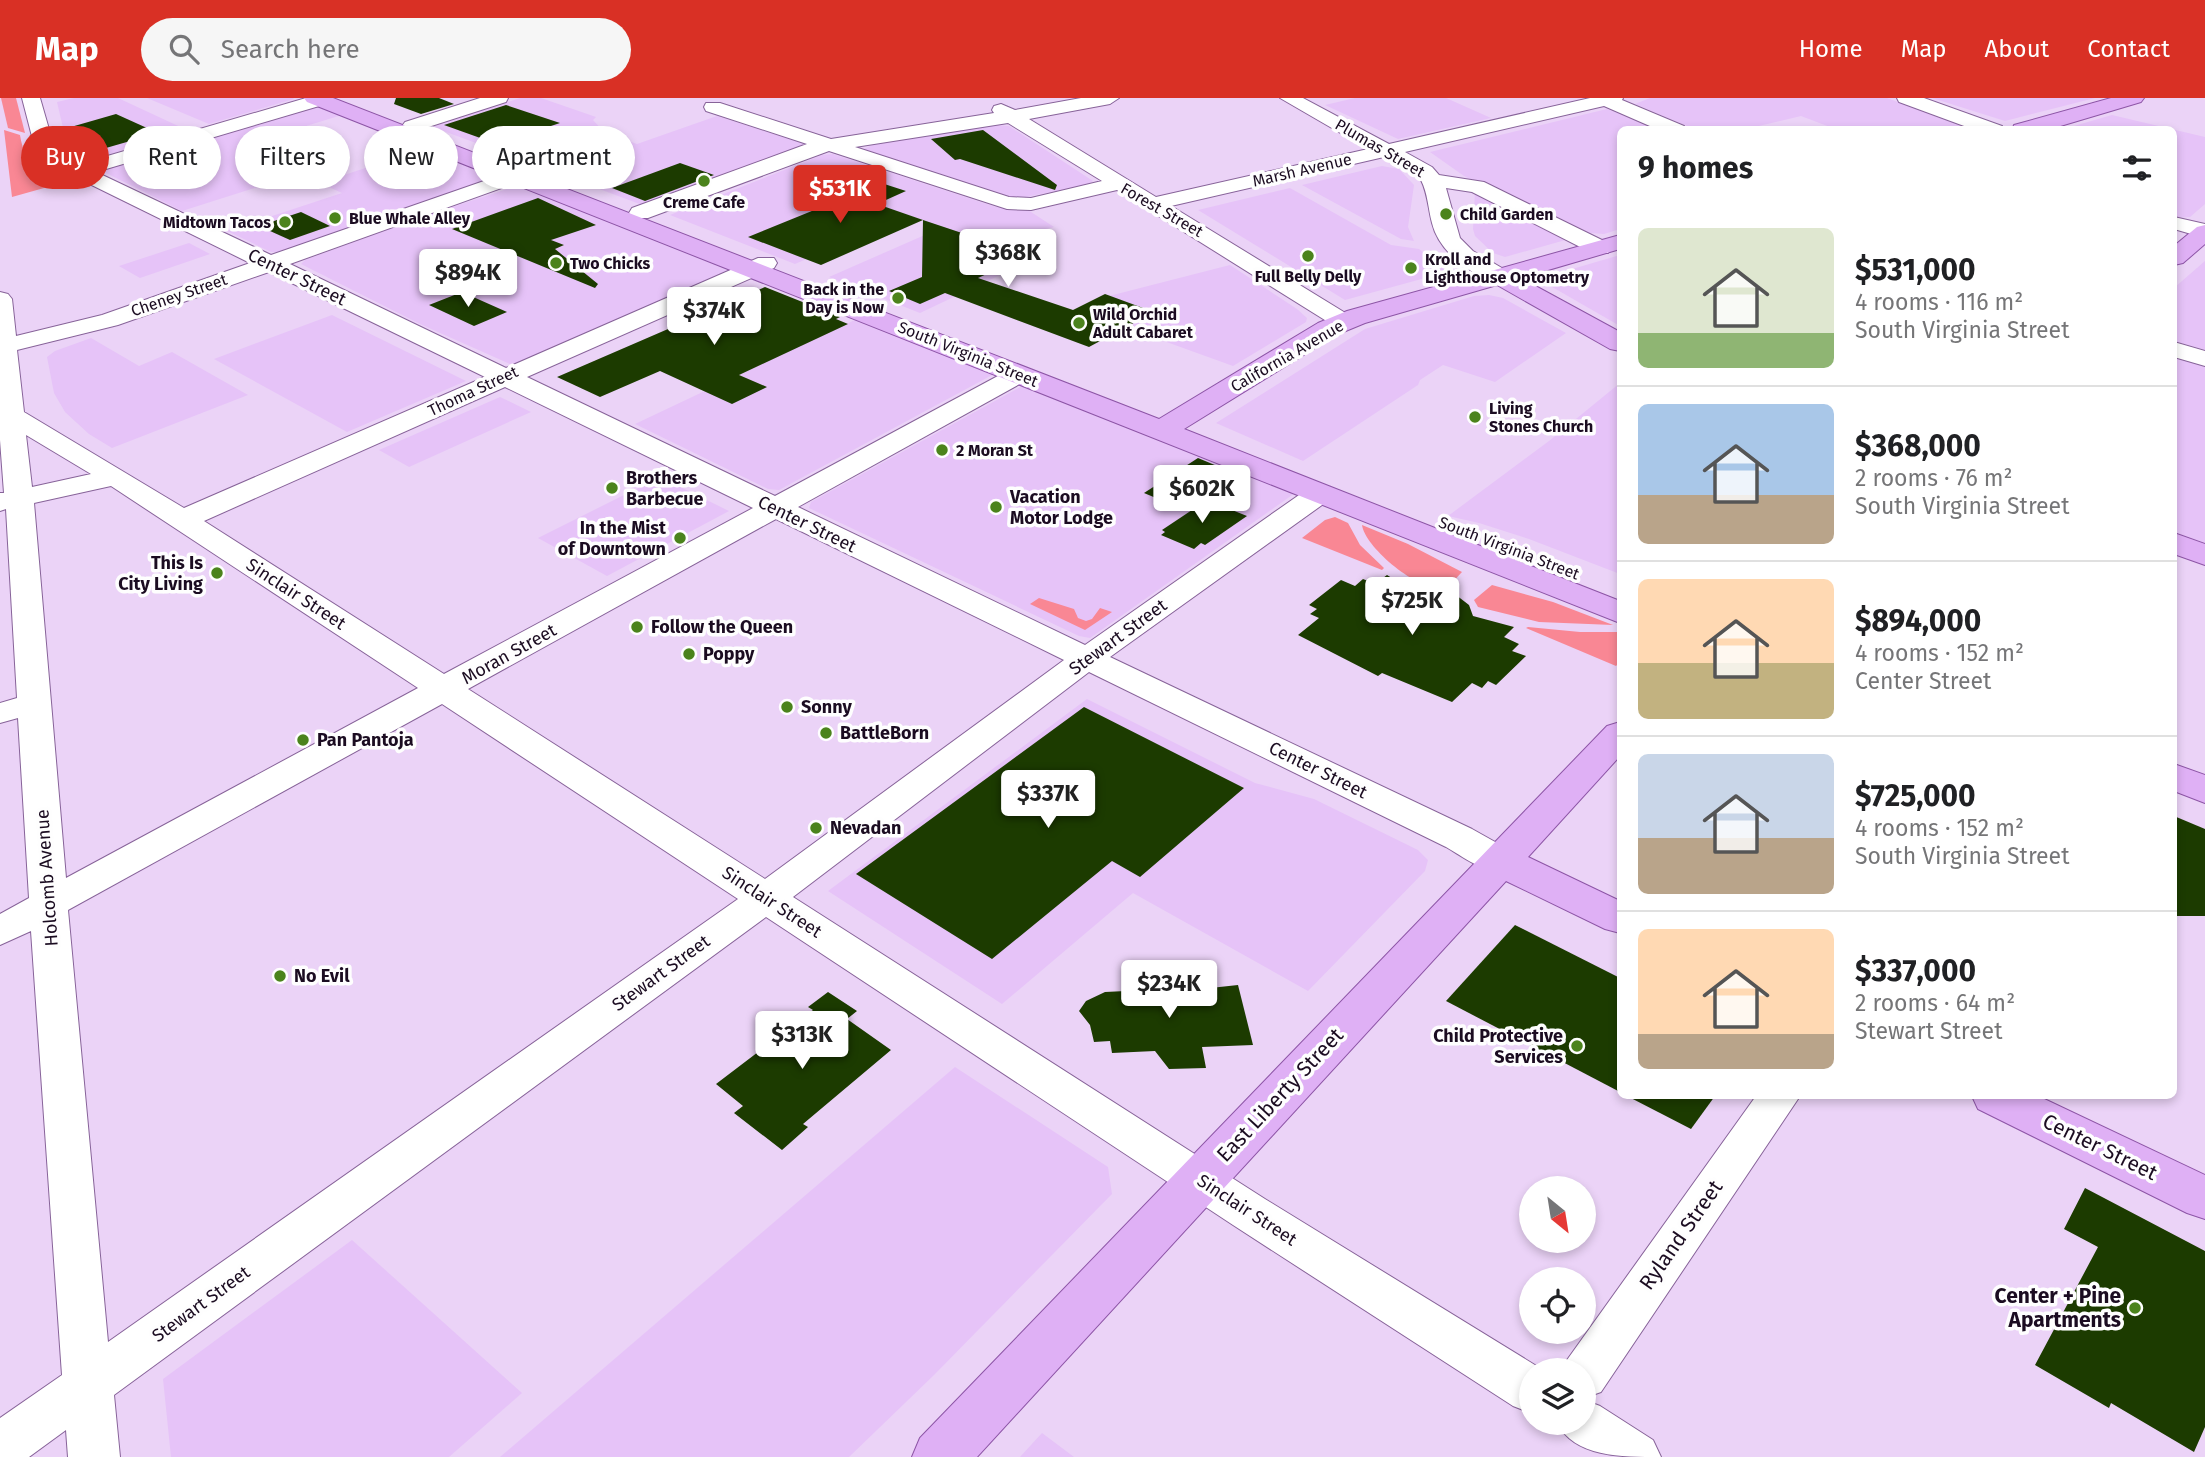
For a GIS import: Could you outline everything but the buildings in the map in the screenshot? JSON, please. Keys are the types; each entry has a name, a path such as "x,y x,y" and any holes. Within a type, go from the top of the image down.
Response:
{"main road":[{"path":"2036,126 2134,98"},
{"name":"South Virginia Street","path":"325,99 412,126"},
{"path":"325,99 386,126"},
{"name":"South Virginia Street","path":"458,145 576,195 1170,426 1319,494 1617,612"},
{"path":"561,189 576,195"},
{"name":"South Virginia Street","path":"576,195 625,214 640,213 1018,375 1455,527 1617,590"},
{"path":"2177,255 2205,232"},
{"name":"California Avenue","path":"1170,426 1343,322 1610,245"},
{"path":"1499,276 1617,341"},
{"path":"1319,494 1329,491 1341,493 1412,520 1455,527"},
{"path":"2177,544 2205,555"},
{"name":"East Liberty Street","path":"940,1457 1617,737"},
{"path":"2177,777 2205,790"},
{"name":"Center Street","path":"1500,861 1617,917"},
{"name":"Center Street","path":"2001,1099 2205,1198"}],"street":[{"name":"Center Street","path":"31,98 39,126"},
{"path":"412,126 499,98"},
{"name":"Forest Street","path":"981,98 1343,322"},
{"path":"640,213 828,145 1011,117 1110,98"},
{"name":"Plumas Street","path":"1289,98 1425,171 1433,180 1451,243 1471,260 1499,276"},
{"path":"1906,98 1984,126"},
{"path":"109,162 325,99"},
{"path":"1607,99 1668,126"},
{"name":"Marsh Avenue","path":"1153,204 1607,99"},
{"path":"713,107 1011,204 1031,204 1118,184"},
{"name":"Plumas Street","path":"1433,180 1475,186 1610,245"},
{"name":"Center Street","path":"109,186 1459,838 1500,861"},
{"name":"Cheney Street","path":"2,347 100,323 480,189"},
{"path":"2177,224 2205,232"},
{"name":"Thoma Street","path":"181,520 760,266"},
{"name":"Holcomb Avenue","path":"0,299 2,347 11,415 9,500 17,708 49,905 94,1457"},
{"path":"2177,350 2205,359"},
{"name":"Moran Street","path":"0,931 1018,375"},
{"name":"Sinclair Street","path":"11,415 115,477 1200,1180 1519,1382"},
{"path":"9,500 115,477"},
{"name":"Stewart Street","path":"0,1448 766,898 1086,659 1319,494"},
{"name":"Ryland Street","path":"1596,1359 1777,1099"},
{"path":"1596,1432 1635,1457"}],"shaded area":[{"path":"1,98 16,98 23,126 21,132 8,128"},
{"path":"74,98 118,98 178,126 123,126 123,150 109,154 109,126 63,126 57,102"},
{"path":"147,98 293,98 294,99 209,124"},
{"path":"520,98 541,98 596,117 593,120 598,126 472,126 472,142 458,136 458,126 436,126"},
{"path":"1355,98 1446,98 1491,118 1398,139 1325,105"},
{"path":"1650,98 1887,98 1963,126 1827,126 1801,116 1759,126 1687,126 1635,104"},
{"path":"1932,98 2095,98 2005,121"},
{"path":"311,107 320,107 342,115 306,126 249,126"},
{"path":"1607,109 1653,126 1617,126 1617,230 1604,234 1577,232 1464,176 1430,152"},
{"path":"2112,115 2158,126 2074,126"},
{"path":"717,116 805,144 645,206 599,189 635,189 635,143"},
{"path":"995,125 1009,126 1093,181 1088,185 1015,199 863,149 873,145"},
{"path":"4,130 20,135 21,189 40,189 12,197"},
{"path":"235,130 235,189 252,189 182,211 138,189 221,189 221,135"},
{"path":"2177,130 2205,137 2205,204 2190,217 2177,218"},
{"path":"833,154 996,207 1028,210 1054,227 1020,236 1057,248 920,313 829,277 943,227 908,215 795,264 670,215 822,155"},
{"path":"458,161 472,167 472,185 279,252 271,252 227,231 342,193 333,189 350,189 350,173 364,168 364,189 458,189"},
{"path":"123,165 123,182 109,174 109,169"},
{"path":"1382,166 1399,169 1414,185 1408,227 1414,241 1401,239 1302,185"},
{"path":"1290,188 1391,245 1419,249 1447,272 1345,300 1198,210"},
{"path":"507,189 529,189 729,269 729,272 512,365 420,324 301,264 305,260"},
{"path":"1475,192 1569,239 1505,257 1493,253 1475,236"},
{"path":"189,243 210,254 140,278 119,266"},
{"path":"1617,256 1617,324 1547,284 1549,279 1562,272"},
{"path":"2205,261 2205,350 2177,342 2177,285"},
{"path":"1230,265 1307,318 1306,322 1233,366 1125,327 1153,311 1109,296"},
{"path":"1474,296 1503,298 1566,333 1495,382 1443,365 1420,380 1418,385 1303,461 1216,423 1365,329"},
{"path":"332,315 466,381 347,432 214,359"},
{"path":"859,318 994,374 779,490 768,489 635,424"},
{"path":"91,338 139,366 172,352 248,395 112,448 89,434 65,412 54,393 47,357 55,351"},
{"path":"2177,358 2205,367 2205,543 2177,533"},
{"path":"1024,385 1295,493 1090,638 1079,636 809,508 811,502"},
{"path":"1617,385 1617,573 1529,539 1448,516 1549,441"},
{"path":"500,397 531,412 409,467 379,450"},
{"path":"660,477 729,511 607,576 538,538"},
{"path":"1335,517 1348,523 1360,545 1384,568 1382,570 1302,538 1325,520"},
{"path":"1362,525 1408,544 1462,572 1445,587 1435,588 1423,584 1396,568 1384,557 1365,535"},
{"path":"1492,585 1553,602 1613,625 1539,622 1478,607 1474,600"},
{"path":"1039,598 1074,609 1078,618 1086,621 1092,619 1100,608 1112,612 1085,630 1030,604"},
{"path":"1526,628 1617,632 1617,665 1616,666"},
{"path":"1087,699 1255,783 1314,799 1418,850 1428,860 1425,871 1308,991 1133,893 1002,1004 828,891"},
{"path":"955,1067 1108,1167 1112,1194 934,1375 849,1457 500,1457"},
{"path":"352,1240 522,1393 449,1457 171,1457 163,1379"},
{"path":"1042,1433 1074,1457 1020,1457"}],"place":[{"name":"Creme Cafe","path":"704,181"},
{"name":"Child Garden","path":"1446,214"},
{"name":"Blue Whale Alley","path":"335,218"},
{"name":"Midtown Tacos","path":"285,222"},
{"name":"Full Belly Delly","path":"1308,256"},
{"name":"Two Chicks","path":"556,263"},
{"name":"Kroll and Lighthouse Optometry","path":"1411,268"},
{"name":"Back in the Day is Now","path":"898,298"},
{"name":"Wild Orchid Adult Cabaret","path":"1079,323"},
{"name":"Living Stones Church","path":"1475,417"},
{"name":"2 Moran St","path":"942,450"},
{"name":"Brothers Barbecue","path":"612,488"},
{"name":"Vacation Motor Lodge","path":"996,507"},
{"name":"In the Mist of Downtown","path":"680,538"},
{"name":"This Is City Living","path":"217,573"},
{"name":"Follow the Queen","path":"637,627"},
{"name":"Poppy","path":"689,654"},
{"name":"Sonny","path":"787,707"},
{"name":"BattleBorn","path":"826,733"},
{"name":"Pan Pantoja","path":"303,740"},
{"name":"Nevadan","path":"816,828"},
{"name":"No Evil","path":"280,976"},
{"name":"Child Protective Services","path":"1577,1046"},
{"name":"Center + Pine Apartments","path":"2135,1308"}]}
